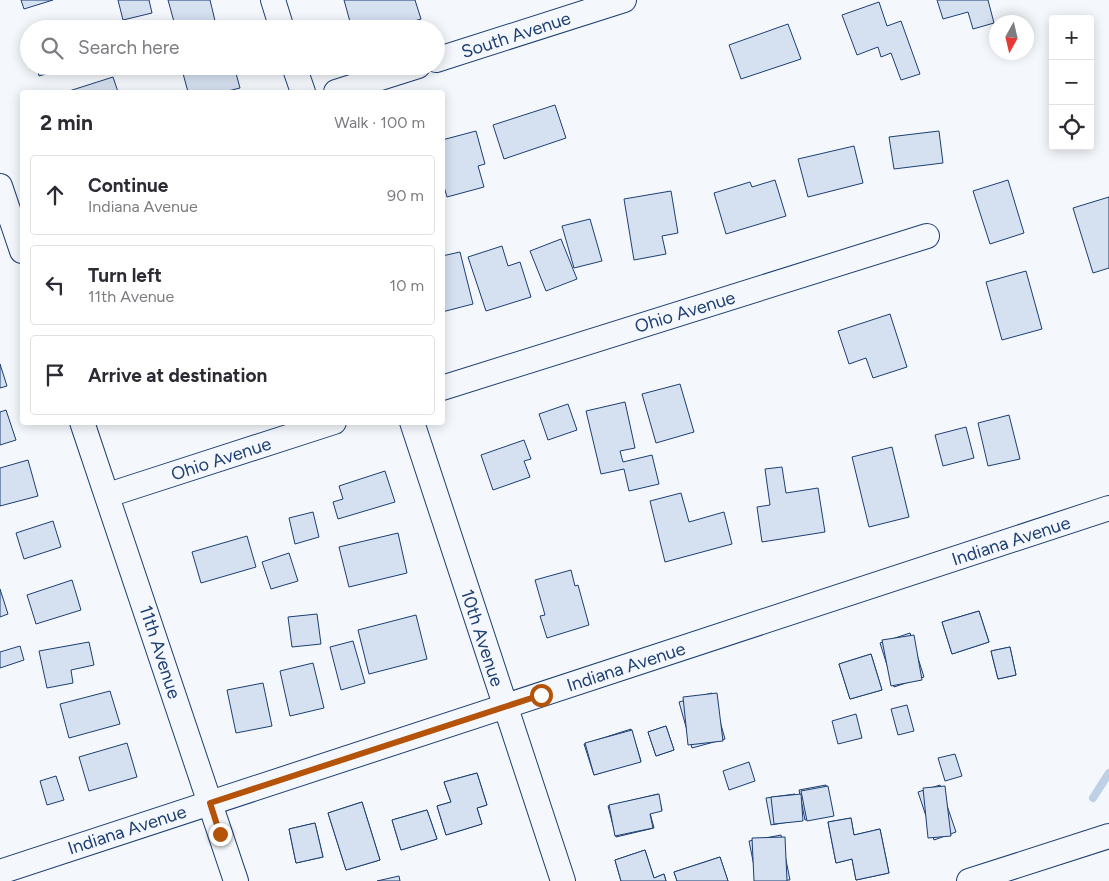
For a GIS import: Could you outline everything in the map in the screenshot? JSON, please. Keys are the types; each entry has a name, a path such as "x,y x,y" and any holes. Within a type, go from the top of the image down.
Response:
{"street":[{"path":"273,0 279,20"},
{"name":"South Avenue","path":"445,57 611,2"},
{"path":"297,75 302,90"},
{"path":"342,90 390,75"},
{"path":"9,193 20,243"},
{"name":"Ohio Avenue","path":"445,387 927,236"},
{"name":"11th Avenue","path":"83,425 236,881"},
{"name":"Ohio Avenue","path":"108,495 325,425"},
{"name":"10th Avenue","path":"413,425 563,881"},
{"name":"Indiana Avenue","path":"0,872 1109,508"},
{"path":"969,881 1109,836"}],"building":[{"path":"21,0 53,0 24,9"},
{"path":"118,0 149,0 152,13 123,20"},
{"path":"168,0 210,0 215,20 174,20"},
{"path":"344,0 415,0 421,19 418,20 350,20"},
{"path":"937,0 988,0 992,15 989,15 989,24 973,29 968,12 943,19"},
{"path":"879,2 887,26 901,21 920,74 901,80 891,53 881,57 878,47 857,55 842,15"},
{"path":"788,24 801,59 741,79 729,45"},
{"path":"183,75 236,75 240,88 232,90 187,90"},
{"path":"113,77 117,90 72,90"},
{"path":"555,105 566,138 504,159 493,125"},
{"path":"476,131 485,164 478,166 484,187 447,197 445,190 445,139"},
{"path":"939,131 943,163 894,169 889,137"},
{"path":"854,146 863,183 808,197 798,159"},
{"path":"775,180 786,216 726,234 714,193 750,182 752,187"},
{"path":"1008,180 1024,233 990,244 973,191"},
{"path":"671,191 678,233 662,236 666,254 634,260 624,199"},
{"path":"1109,197 1109,268 1093,273 1073,208"},
{"path":"590,219 602,261 574,268 562,226"},
{"path":"561,239 577,279 546,291 530,251"},
{"path":"502,246 508,266 520,262 531,297 486,311 468,257"},
{"path":"460,252 473,304 445,311 445,255"},
{"path":"1026,271 1042,329 1002,340 986,282"},
{"path":"890,314 907,367 873,378 866,358 849,364 838,331"},
{"path":"0,364 7,386 0,388"},
{"path":"680,384 694,432 656,443 642,394"},
{"path":"625,402 635,448 620,451 623,462 652,455 659,484 629,491 624,469 601,474 586,411"},
{"path":"568,404 577,430 548,440 539,414"},
{"path":"6,410 16,440 0,445 0,412"},
{"path":"1009,415 1020,459 988,466 978,423"},
{"path":"966,427 974,458 943,466 935,435"},
{"path":"524,440 531,459 524,461 530,477 493,490 481,455"},
{"path":"892,447 909,517 869,527 852,457"},
{"path":"28,460 38,496 0,506 0,468"},
{"path":"782,467 786,493 818,488 825,532 762,542 757,507 770,505 765,469"},
{"path":"385,471 395,502 338,519 333,502 343,499 339,486"},
{"path":"681,493 689,522 724,512 732,544 665,562 650,501"},
{"path":"313,512 319,537 295,544 289,518"},
{"path":"53,521 61,547 24,559 16,533"},
{"path":"398,533 407,573 349,587 339,547"},
{"path":"247,536 256,567 201,583 192,552"},
{"path":"289,553 298,581 271,589 262,562"},
{"path":"571,570 575,586 578,585 589,625 547,638 540,616 545,615 535,580"},
{"path":"72,580 81,610 36,624 27,595"},
{"path":"0,589 8,614 0,617"},
{"path":"979,611 989,642 952,654 942,622"},
{"path":"979,611 989,642 952,654 942,622"},
{"path":"317,614 321,644 292,647 288,617"},
{"path":"416,615 427,659 369,674 358,630"},
{"path":"910,633 924,677 894,687 880,643"},
{"path":"914,635 922,680 891,686 882,640"},
{"path":"353,641 365,683 341,690 330,647"},
{"path":"89,642 94,665 71,670 73,683 47,688 39,651"},
{"path":"20,646 24,660 0,668 0,652"},
{"path":"1010,647 1016,675 998,679 991,651"},
{"path":"1010,647 1016,675 998,679 991,651"},
{"path":"871,654 882,690 850,699 839,664"},
{"path":"871,654 882,690 850,699 839,664"},
{"path":"313,663 324,708 290,716 280,671"},
{"path":"263,683 272,726 236,733 227,690"},
{"path":"110,691 120,724 69,738 60,704"},
{"path":"712,693 725,739 692,748 679,702"},
{"path":"717,693 723,741 688,745 683,697"},
{"path":"907,705 914,731 898,735 891,709"},
{"path":"856,714 862,738 838,744 832,721"},
{"path":"666,726 674,750 656,756 648,732"},
{"path":"666,726 674,750 656,756 648,732"},
{"path":"631,729 641,761 594,775 584,744"},
{"path":"632,730 641,762 594,775 585,743"},
{"path":"127,743 137,777 89,791 79,757"},
{"path":"955,754 962,776 945,781 938,758"},
{"path":"749,762 755,781 729,790 723,771"},
{"path":"477,773 487,805 477,808 482,824 446,835 437,806 451,802 444,782"},
{"path":"477,773 487,805 477,808 482,824 446,835 437,806 451,802 444,782"},
{"path":"56,776 64,800 47,805 40,781"},
{"path":"826,785 832,815 805,820 799,790"},
{"path":"940,785 956,832 934,840 918,792"},
{"path":"828,786 834,816 807,821 801,791"},
{"path":"945,786 951,836 928,838 923,788"},
{"path":"658,794 662,810 650,813 654,828 616,837 608,806"},
{"path":"659,794 662,811 650,814 653,828 615,836 609,805"},
{"path":"795,794 800,820 771,825 766,798"},
{"path":"801,794 803,821 774,824 771,797"},
{"path":"362,802 380,860 346,870 328,813"},
{"path":"362,802 380,860 346,870 328,813"},
{"path":"427,810 437,839 401,850 392,820"},
{"path":"427,810 437,839 401,850 392,820"},
{"path":"851,818 854,835 880,829 889,873 856,880 852,859 836,863 828,822"},
{"path":"851,818 854,835 880,829 889,873 856,880 852,859 836,863 828,822"},
{"path":"315,823 323,857 296,863 289,829"},
{"path":"315,823 323,857 296,863 289,829"},
{"path":"781,835 790,880 757,881 749,841"},
{"path":"785,837 787,881 754,881 752,838"},
{"path":"645,850 654,878 664,874 666,881 621,881 615,860"},
{"path":"645,850 654,878 664,874 666,881 621,881 615,860"},
{"path":"720,857 728,881 677,881 674,872"},
{"path":"720,857 728,881 677,881 674,872"},
{"path":"399,876 400,881 377,881"}],"waterway":[{"path":"1093,798 1109,773"}],"route":[{"path":"220,834 210,803 541,695"}]}
